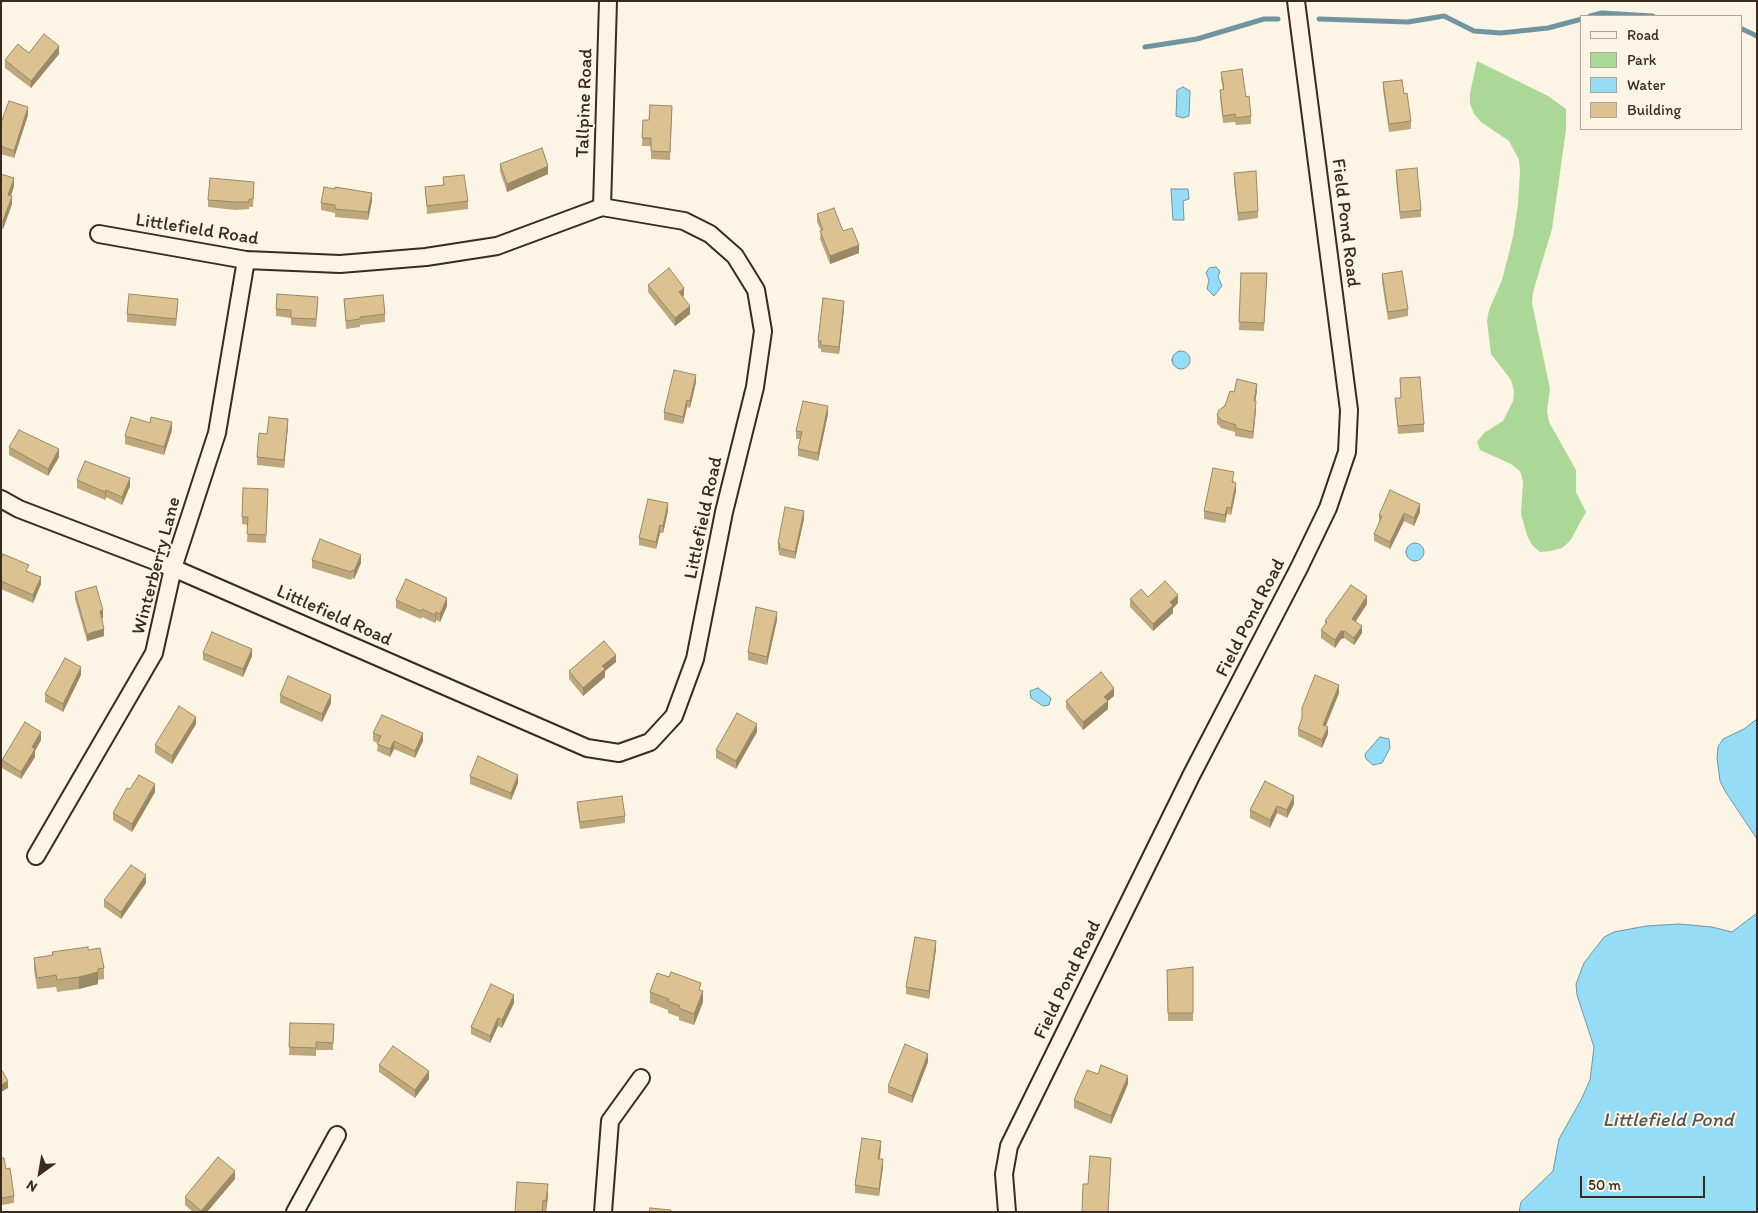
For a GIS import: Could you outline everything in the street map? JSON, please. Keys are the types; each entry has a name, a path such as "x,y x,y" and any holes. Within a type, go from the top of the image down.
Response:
{"street":[{"name":"Tallpine Road","path":"602,207 608,1"},
{"name":"Field Pond Road","path":"1007,1212 1004,1174 1009,1146 1192,774 1300,568 1328,508 1347,452 1349,410 1296,1"},
{"name":"Littlefield Road","path":"1,499 19,509 173,568 587,748 619,753 650,742 674,716 695,659 724,512 755,387 763,331 756,290 734,256 710,234 684,221 602,207 497,246 426,256 340,264 246,260 98,234"},
{"name":"Winterberry Lane","path":"36,856 154,653 173,568 217,433 246,260"},
{"path":"603,1212 610,1121 641,1078"},
{"path":"295,1212 337,1135"}],"green space":[{"path":"1477,61 1548,96 1566,109 1566,130 1552,229 1533,292 1532,303 1550,389 1547,411 1549,422 1576,470 1576,492 1586,512 1570,541 1562,548 1551,551 1540,552 1532,545 1527,535 1521,514 1523,481 1520,471 1511,464 1480,450 1477,442 1484,433 1503,421 1513,401 1514,391 1511,380 1491,354 1487,321 1489,310 1502,280 1513,237 1520,171 1519,160 1509,141 1481,122 1474,114 1470,104 1470,93"}],"water":[{"path":"1183,87 1190,91 1189,116 1183,118 1176,116 1177,90"},
{"path":"1171,189 1188,189 1189,199 1183,201 1184,220 1173,220"},
{"path":"1216,267 1220,271 1218,277 1222,286 1214,296 1207,289 1209,280 1206,273 1209,268"},
{"path":"1181,351 1187,354 1190,360 1187,366 1181,369 1175,366 1172,360 1175,354"},
{"path":"1411,543 1419,543 1424,548 1422,559 1411,561 1406,556 1406,548"},
{"path":"1038,688 1051,698 1049,705 1043,706 1031,698 1030,691"},
{"path":"1757,719 1757,839 1720,781 1717,758 1718,747 1723,739 1744,729"},
{"path":"1380,737 1389,739 1390,748 1382,763 1373,765 1366,759 1365,754"},
{"name":"Littlefield Pond","path":"1757,913 1757,1212 1519,1212 1521,1202 1553,1171 1559,1139 1590,1080 1594,1047 1577,995 1576,984 1584,963 1604,937 1614,932 1646,926 1679,924 1712,927 1732,932"}],"building":[{"path":"44,34 59,46 31,81 5,60 18,44 29,53"},
{"path":"1242,69 1246,97 1249,96 1251,116 1236,118 1235,114 1223,116 1220,90 1224,89 1221,72"},
{"path":"1402,80 1404,94 1407,93 1411,121 1389,124 1383,82"},
{"path":"9,101 28,107 14,151 1,146 1,123"},
{"path":"650,105 672,106 670,152 651,151 651,138 642,138 643,120 649,120"},
{"path":"542,148 548,166 507,184 500,164"},
{"path":"1417,168 1421,210 1400,212 1396,170"},
{"path":"1256,171 1258,211 1238,213 1234,173"},
{"path":"1,174 14,178 8,195 12,196 3,221 1,221"},
{"path":"464,175 468,201 427,206 425,187 444,185 443,177"},
{"path":"210,178 254,182 253,199 249,199 249,202 208,200"},
{"path":"324,187 372,193 368,212 335,209 335,205 321,203"},
{"path":"834,208 843,231 852,228 859,245 830,256 820,231 823,230 817,214"},
{"path":"669,268 684,288 679,292 690,306 675,318 648,285"},
{"path":"1402,271 1408,309 1388,312 1382,274"},
{"path":"1241,273 1267,273 1264,323 1239,322"},
{"path":"129,294 178,299 176,319 127,314"},
{"path":"277,294 318,297 316,319 291,318 291,310 276,309"},
{"path":"383,295 385,314 346,321 344,299"},
{"path":"823,298 844,301 839,347 821,345 821,341 818,341"},
{"path":"674,370 696,375 690,401 687,400 683,417 664,412"},
{"path":"1420,377 1424,424 1398,426 1395,398 1401,398 1400,378"},
{"path":"1237,379 1257,384 1254,401 1256,401 1253,432 1235,428 1236,425 1221,420 1217,415 1219,410 1225,406 1230,391 1234,392"},
{"path":"803,401 828,406 818,453 798,449 802,432 796,431"},
{"path":"131,417 150,423 151,417 172,422 164,447 125,436"},
{"path":"269,417 288,419 284,460 257,457 259,433 267,434"},
{"path":"19,430 59,449 48,469 9,447"},
{"path":"85,461 130,478 122,497 77,480"},
{"path":"1213,468 1234,472 1232,482 1236,483 1231,508 1227,507 1225,515 1204,511"},
{"path":"243,488 268,489 266,535 247,534 248,517 242,517"},
{"path":"1390,490 1420,504 1414,518 1404,513 1390,542 1374,534 1382,516 1379,515"},
{"path":"648,499 668,503 663,526 660,525 656,542 639,538"},
{"path":"785,507 804,511 795,552 779,548 780,544 778,543"},
{"path":"320,539 361,555 354,571 352,570 351,572 312,560"},
{"path":"3,554 29,565 26,571 41,577 33,595 1,581 1,558"},
{"path":"406,579 447,598 440,614 436,612 435,615 422,609 421,611 396,600"},
{"path":"1165,581 1178,595 1170,602 1173,605 1153,624 1130,599 1141,589 1148,597"},
{"path":"1351,585 1367,596 1352,619 1362,626 1354,638 1341,631 1335,640 1321,630 1327,622 1325,621"},
{"path":"96,586 103,610 100,611 104,629 87,634 75,592"},
{"path":"756,607 777,612 767,657 748,652"},
{"path":"212,632 252,649 243,669 203,653"},
{"path":"604,641 616,655 602,666 605,669 583,688 569,671"},
{"path":"65,658 81,667 63,704 45,694"},
{"path":"1101,672 1114,688 1104,697 1108,701 1083,722 1066,701"},
{"path":"1315,675 1339,685 1323,725 1328,727 1322,740 1298,729 1302,718 1302,708"},
{"path":"288,676 331,695 322,714 280,695"},
{"path":"179,706 196,717 172,756 155,745"},
{"path":"737,713 757,724 736,761 716,750"},
{"path":"382,715 423,733 415,751 394,741 390,749 377,744 381,736 373,733"},
{"path":"25,722 41,732 32,747 35,749 21,772 2,760"},
{"path":"478,756 518,775 511,793 470,776"},
{"path":"139,775 155,784 132,824 113,813 127,788 130,789"},
{"path":"1265,781 1294,796 1287,810 1277,806 1270,820 1250,810"},
{"path":"622,796 625,816 580,822 577,802"},
{"path":"131,865 146,875 121,912 104,900"},
{"path":"915,937 936,941 929,991 906,987"},
{"path":"88,947 88,950 100,948 104,968 98,969 98,972 57,980 56,975 37,978 34,958 53,955 52,952"},
{"path":"1193,967 1193,1013 1168,1013 1167,970"},
{"path":"671,972 701,983 699,990 703,991 694,1014 679,1008 680,1006 668,1001 669,999 650,992 657,973 669,977"},
{"path":"491,984 514,995 502,1020 498,1018 490,1036 471,1027"},
{"path":"290,1023 334,1024 333,1043 316,1042 316,1048 289,1047"},
{"path":"905,1044 928,1054 912,1096 888,1086"},
{"path":"393,1046 429,1071 415,1090 379,1065"},
{"path":"1101,1065 1128,1076 1111,1116 1074,1100 1087,1070 1098,1074"},
{"path":"1,1069 8,1081 1,1085"},
{"path":"862,1138 881,1141 878,1159 883,1159 879,1189 855,1185"},
{"path":"1090,1156 1111,1158 1108,1212 1082,1212 1083,1184 1088,1184"},
{"path":"218,1157 235,1171 201,1211 185,1197"},
{"path":"1,1158 4,1158 6,1169 10,1168 14,1196 1,1198"},
{"path":"517,1182 548,1184 546,1201 543,1200 542,1212 515,1212"},
{"path":"650,1208 671,1210 671,1212 649,1212"}],"waterway":[{"path":"1594,15 1602,13 1636,15"},
{"path":"1319,19 1408,22 1444,16 1474,31 1501,33 1548,28 1580,20"},
{"path":"1145,47 1197,39 1264,19 1278,19"},
{"path":"1743,29 1757,36"}]}
